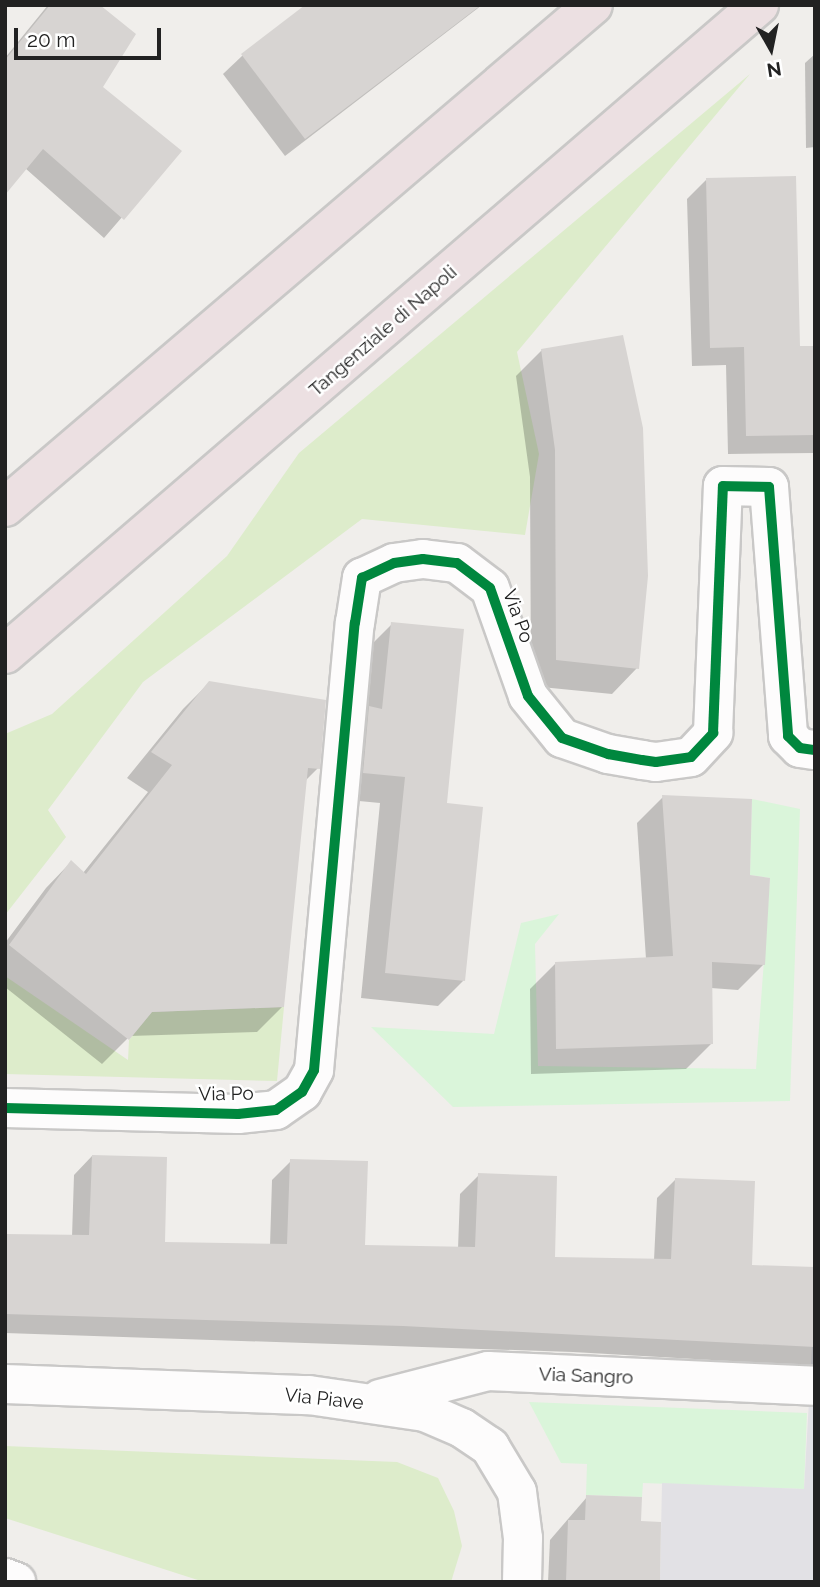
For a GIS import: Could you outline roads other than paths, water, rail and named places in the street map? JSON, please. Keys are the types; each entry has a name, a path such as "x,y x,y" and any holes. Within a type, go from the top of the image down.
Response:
{"highway":[{"path":"5,507 593,5"},
{"name":"Tangenziale di Napoli","path":"5,654 759,5"}],"street":[{"name":"Via Po","path":"5,1108 238,1114 276,1110 302,1092 314,1070 356,611 362,578 394,564 423,559 457,563 489,588 528,696 562,737 608,754 656,762 691,757 713,733 723,486 769,487 788,736 800,748 815,750"},
{"name":"Via Sangro","path":"362,1403 488,1371 815,1385"},
{"name":"Via Piave","path":"5,1384 309,1395 425,1412 462,1428 490,1447 517,1492 523,1538 522,1582"},
{"path":"5,1578 16,1582"}]}
